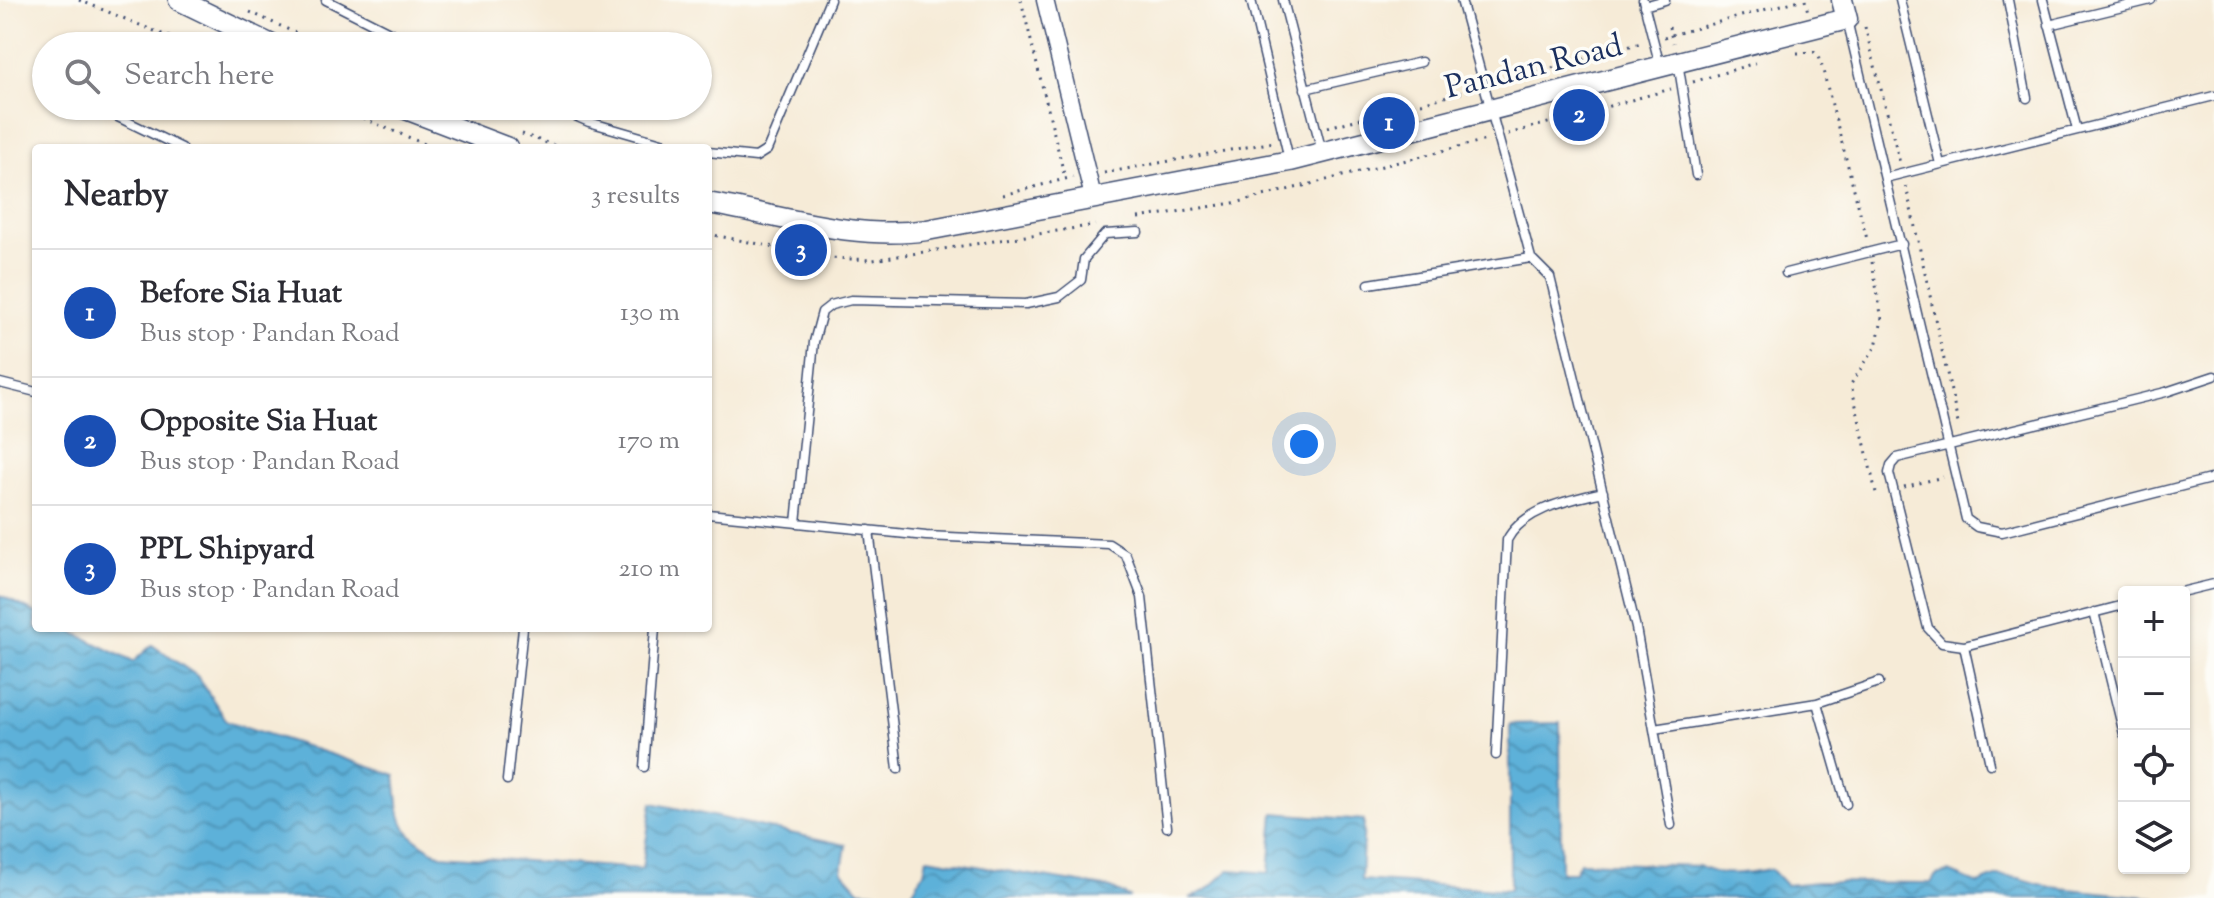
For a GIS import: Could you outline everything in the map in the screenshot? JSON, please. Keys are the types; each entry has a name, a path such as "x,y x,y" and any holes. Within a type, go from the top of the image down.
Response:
{"street":[{"path":"181,0 246,32"},
{"path":"1045,0 1093,197"},
{"name":"Pandan Road","path":"712,204 835,228 888,233 927,230 1290,161 1669,65 1851,13"},
{"path":"436,120 498,144"}],"lane":[{"path":"326,0 389,32"},
{"path":"712,152 756,157 767,150 830,0"},
{"path":"1251,0 1290,161"},
{"path":"1283,0 1322,153"},
{"path":"1461,0 1531,258 1550,277 1636,628 1671,825"},
{"path":"1665,0 1643,3 1653,39 1669,65 1696,175"},
{"path":"1900,0 1940,164"},
{"path":"2008,0 2027,98"},
{"path":"2043,0 2077,130"},
{"path":"2049,25 2151,0"},
{"path":"1851,13 1885,178 1966,519 1977,527 2002,532 2214,478"},
{"path":"1305,89 1421,62"},
{"path":"1885,178 2214,96"},
{"path":"124,120 174,144"},
{"path":"586,120 665,144"},
{"path":"796,523 814,342 822,312 831,305 851,300 1026,304 1059,297 1081,280 1084,259 1105,234 1138,232"},
{"path":"1786,273 1902,244"},
{"path":"1369,284 1531,258"},
{"path":"2118,606 1964,646 1942,643 1928,628 1889,473 1891,465 1897,458 2166,392 2214,376"},
{"path":"0,383 32,391"},
{"path":"1496,755 1507,540 1515,524 1562,501 1603,492"},
{"path":"712,514 926,536 1109,544 1126,555 1142,597 1167,827"},
{"path":"869,530 898,769"},
{"path":"2190,590 2214,584"},
{"path":"2094,612 2123,730"},
{"path":"507,780 523,632"},
{"path":"644,767 655,632"},
{"path":"1964,646 1990,764"},
{"path":"1654,729 1817,703 1879,682"},
{"path":"1817,703 1846,804"}],"path":[{"path":"79,0 157,32"},
{"path":"1021,0 1065,178"},
{"path":"1316,130 1800,0"},
{"path":"239,7 293,32"},
{"path":"1851,13 1903,174 1962,442"},
{"path":"1789,53 1814,52 1820,59 1870,252 1882,320 1876,346 1851,384 1876,493 1954,474"},
{"path":"1689,83 1761,62"},
{"path":"1129,220 1239,202 1675,88"},
{"path":"367,120 424,144"},
{"path":"992,198 1065,178 1283,140"},
{"path":"712,235 831,258 873,260 1098,225"}],"water":[{"path":"0,595 32,611 32,632 73,632 133,662 152,645 197,676 227,721 395,775 403,823 416,839 441,855 642,869 652,803 846,845 842,871 859,890 910,896 924,872 927,858 1111,888 1131,898 0,898"},
{"path":"1560,723 1561,872 1575,872 1580,862 1699,866 1725,873 1771,869 1786,885 1818,882 1931,883 1936,875 1949,872 1978,884 1998,876 2050,887 2156,898 1190,898 1207,890 1229,870 1269,873 1274,813 1364,820 1361,880 1510,890 1510,724"}],"place":[{"name":"Opposite Sia Huat","path":"1579,115"},
{"name":"Before Sia Huat","path":"1389,123"},
{"name":"PPL Shipyard","path":"801,250"}]}
